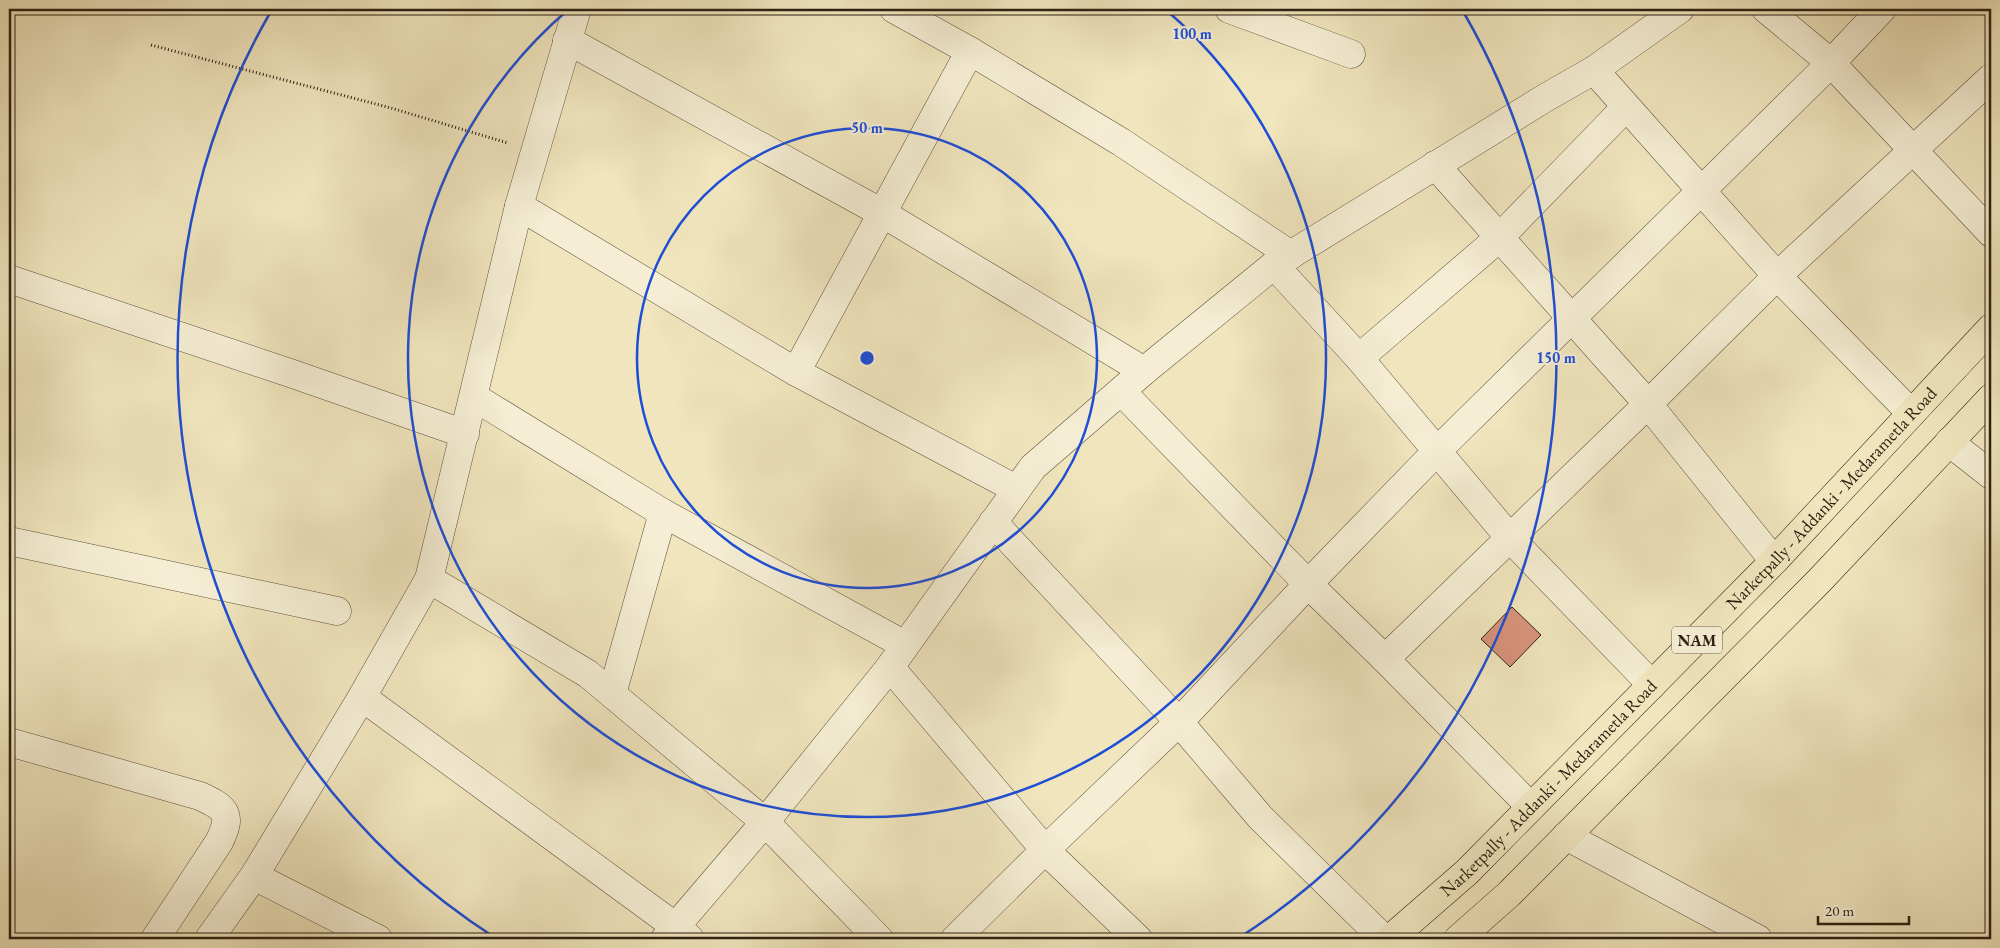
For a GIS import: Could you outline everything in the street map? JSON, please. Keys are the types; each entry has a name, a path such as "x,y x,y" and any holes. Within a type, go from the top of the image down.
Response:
{"highway":[{"name":"Narketpally - Addanki - Medarametla Road","path":"1390,939 1467,872 1774,561 1991,328"},
{"name":"NAM","path":"1458,939 1510,894 1820,580 1991,398"}],"street":[{"path":"209,939 254,876 362,697 429,579 519,206 577,9"},
{"path":"894,9 970,51 1121,142 1282,260 1436,452 1509,537 1652,685"},
{"path":"1229,9 1351,54"},
{"path":"362,697 677,935 890,667 1033,467 1144,371 1282,260 1545,98 1594,70 1680,9"},
{"path":"1766,9 1831,64 1991,233"},
{"path":"955,939 1045,850 1180,722 1308,584 1436,452 1831,64 1882,9"},
{"path":"567,40 882,212 1144,371"},
{"path":"796,372 970,51"},
{"path":"1594,70 1777,276 1911,413"},
{"path":"1385,659 1777,276 1991,78"},
{"path":"1359,358 1498,238 1626,107"},
{"path":"1435,166 1648,404 1774,561"},
{"path":"519,206 796,372 1016,489"},
{"path":"9,279 465,434"},
{"path":"1122,391 1308,584 1531,807"},
{"path":"474,397 663,513 905,645"},
{"path":"1949,442 1991,475"},
{"path":"612,694 663,513"},
{"path":"992,522 1180,722 1260,817 1384,939"},
{"path":"9,541 337,611"},
{"path":"429,579 588,674 765,822 880,939"},
{"path":"890,667 1045,850 1138,939"},
{"path":"9,742 200,796 219,804 226,815 226,828 155,939"},
{"path":"1566,836 1758,939"},
{"path":"254,876 378,939"}],"path":[{"path":"151,45 391,108 535,151"}],"building":[{"path":"1512,607 1541,635 1510,667 1481,639"}]}
